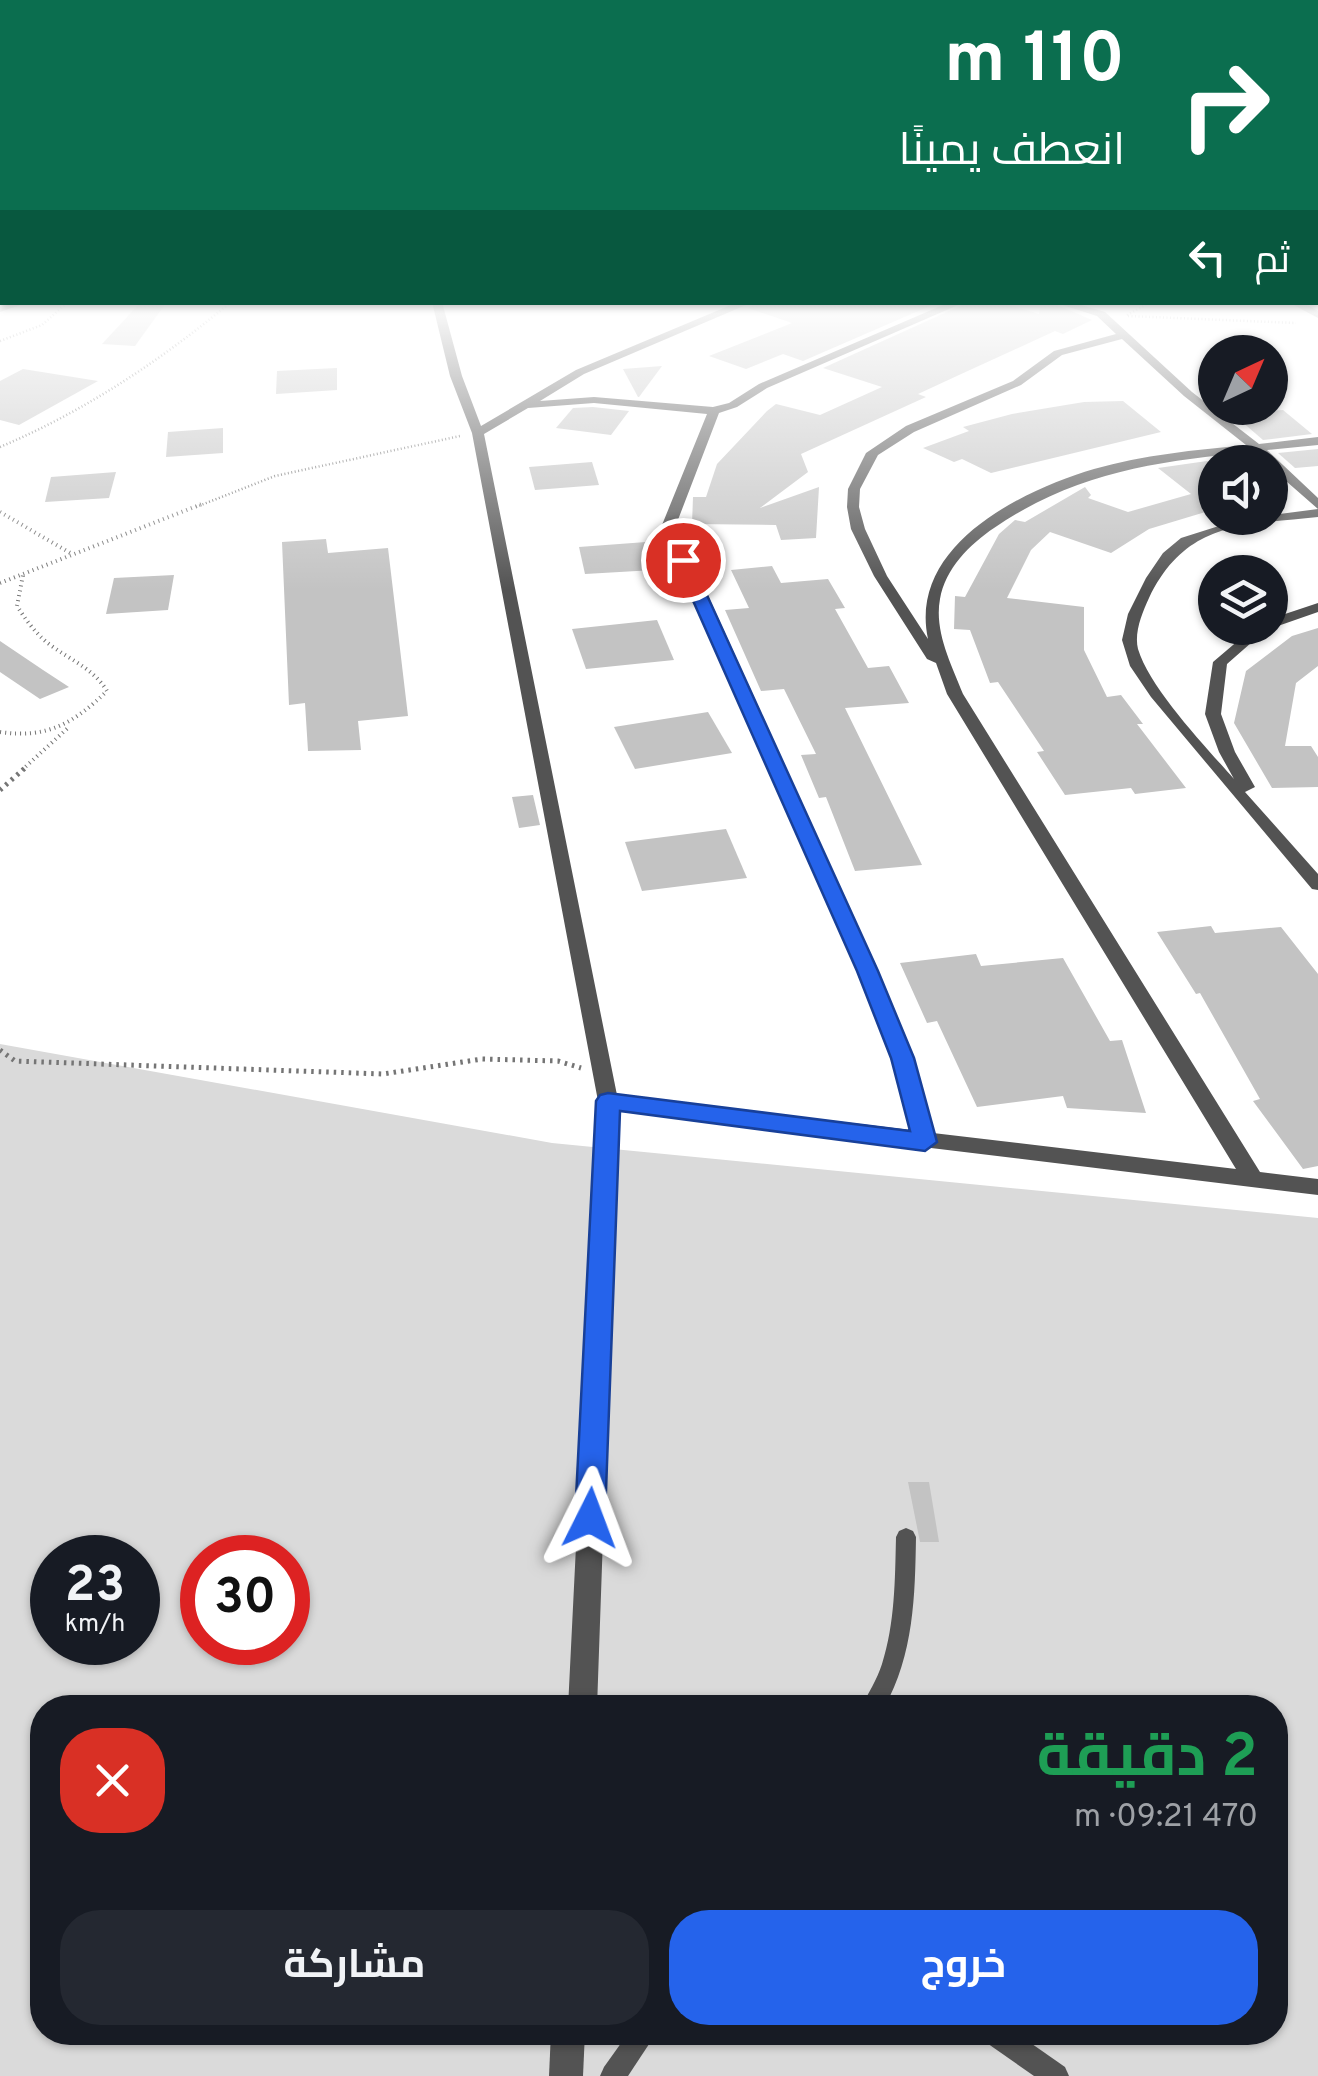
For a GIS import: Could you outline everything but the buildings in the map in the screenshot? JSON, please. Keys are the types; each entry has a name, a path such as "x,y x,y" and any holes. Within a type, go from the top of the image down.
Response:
{"street":[{"path":"464,396 478,432 608,1101 583,1695"},
{"path":"478,432 541,396"},
{"path":"524,406 594,400 714,411 747,396"},
{"path":"988,396 882,444 872,454 854,488 858,537 1253,1179"},
{"path":"1190,396 1252,445"},
{"path":"714,411 669,525 868,971 902,1058 925,1142"},
{"path":"1288,446 1318,442"},
{"path":"956,694 933,634 934,596 958,549 1009,508 1068,480 1122,464 1198,456"},
{"path":"1288,477 1318,504"},
{"path":"1318,513 1252,521 1186,542 1172,551 1134,615 1130,649 1157,696 1318,884"},
{"path":"1288,618 1318,607"},
{"path":"1240,645 1220,662 1214,714 1227,752 1268,824"},
{"path":"608,1101 1318,1187"},
{"path":"566,2076 567,2045"}],"lane":[{"path":"880,1695 903,1630 906,1537"},
{"path":"613,2076 636,2045"},
{"path":"1012,2045 1056,2076"}],"path":[{"path":"0,447 29,436 100,396"},
{"path":"0,583 275,476 478,432"},
{"path":"0,512 72,554"},
{"path":"0,790 107,691 100,676 52,647 31,628 17,606 23,574"},
{"path":"0,732 47,737 79,718"},
{"path":"0,1050 15,1062 206,1070 383,1074 482,1059 558,1062 602,1074"}],"shaded area":[{"path":"0,1044 552,1143 1318,1218 1318,2076 0,2076"}],"route":[{"path":"590,1518 608,1101 925,1142 902,1058 868,971 683,560"}]}
